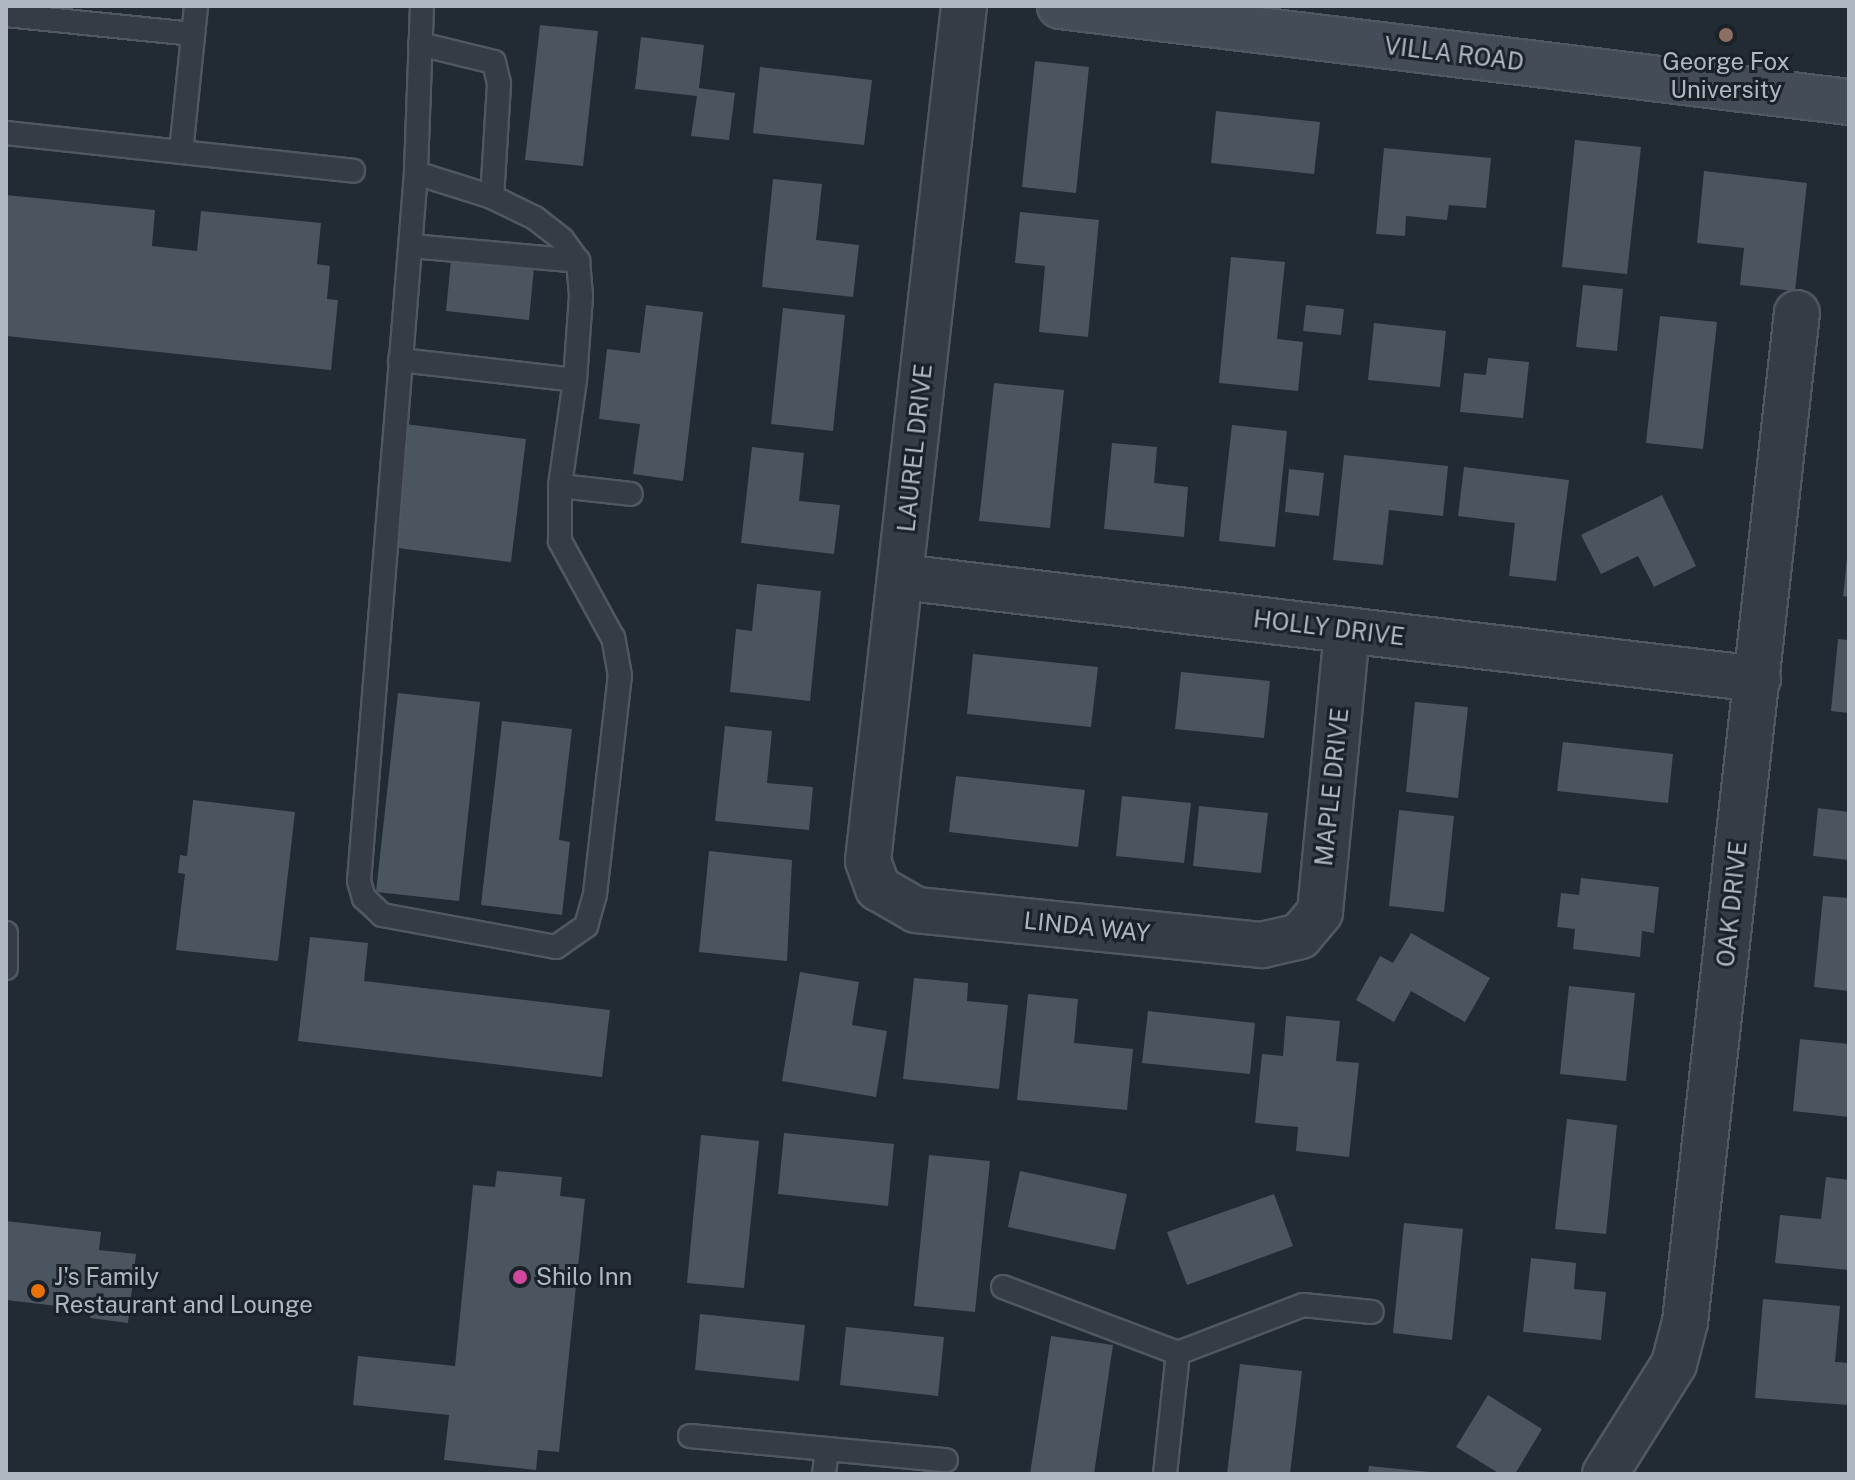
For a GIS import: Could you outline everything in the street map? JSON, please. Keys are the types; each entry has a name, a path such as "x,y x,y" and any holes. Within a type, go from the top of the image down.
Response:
{"main road":[{"name":"VILLA ROAD","path":"1060,6 1139,11 1849,102"}],"street":[{"name":"LAUREL DRIVE","path":"878,888 868,861 964,6"},
{"name":"OAK DRIVE","path":"1605,1474 1674,1364 1685,1322 1797,313"},
{"name":"HOLLY DRIVE","path":"901,577 1758,679"},
{"name":"MAPLE DRIVE","path":"1300,936 1320,912 1347,630"},
{"name":"LINDA WAY","path":"878,888 916,910 1262,945 1300,936"}],"lane":[{"path":"181,152 196,6"},
{"path":"416,173 492,197 535,218 562,239 578,261 581,296 575,380 560,486 560,541 619,658 592,912 575,937 556,947 382,915 364,898 359,881 411,246 422,6"},
{"path":"6,15 193,34"},
{"path":"420,44 494,62 499,84 492,197"},
{"path":"6,133 353,171"},
{"path":"411,246 578,261"},
{"path":"400,360 575,380"},
{"path":"560,486 631,494"},
{"path":"6,933 6,968"},
{"path":"1003,1287 1178,1353 1303,1305 1372,1312"},
{"path":"1165,1474 1178,1353"},
{"path":"690,1436 946,1460"},
{"path":"824,1474 827,1449"}],"building":[{"path":"540,25 598,31 583,166 525,160"},
{"path":"641,37 704,45 699,88 735,93 729,140 691,136 697,96 635,89"},
{"path":"1035,61 1089,67 1076,193 1022,187"},
{"path":"760,67 872,80 864,145 753,133"},
{"path":"1216,111 1320,122 1314,174 1211,163"},
{"path":"1575,140 1641,147 1627,274 1562,267"},
{"path":"1384,148 1491,158 1486,208 1449,205 1447,220 1406,216 1405,236 1376,234"},
{"path":"1704,171 1807,183 1795,291 1740,285 1744,248 1697,243"},
{"path":"773,179 822,184 816,240 859,245 853,297 762,287"},
{"path":"6,195 155,210 152,246 197,251 201,211 321,223 317,264 330,266 327,299 338,300 331,370 6,336"},
{"path":"1020,212 1099,220 1088,337 1039,332 1045,266 1015,263"},
{"path":"1231,257 1285,262 1277,339 1303,342 1298,391 1219,383"},
{"path":"451,260 534,268 529,320 446,311"},
{"path":"1583,285 1623,289 1617,351 1576,347"},
{"path":"646,305 703,312 683,481 633,474 640,424 599,419 607,349 640,353"},
{"path":"1306,305 1344,309 1341,335 1303,331"},
{"path":"783,308 845,315 833,431 771,424"},
{"path":"1660,316 1717,322 1703,449 1646,443"},
{"path":"1374,323 1446,331 1440,387 1368,380"},
{"path":"1488,358 1529,362 1523,418 1460,412 1464,373 1486,375"},
{"path":"994,383 1064,390 1050,528 979,521"},
{"path":"405,424 526,439 511,562 389,547"},
{"path":"1232,425 1287,431 1275,547 1219,541"},
{"path":"1112,443 1157,447 1154,483 1188,487 1184,537 1104,529"},
{"path":"752,447 804,453 799,501 840,505 834,554 741,543"},
{"path":"1344,455 1448,466 1443,516 1389,510 1383,565 1333,560"},
{"path":"1464,467 1569,480 1556,581 1509,576 1515,523 1458,516"},
{"path":"1289,469 1324,473 1319,516 1285,512"},
{"path":"1662,495 1696,566 1654,587 1638,556 1601,574 1581,535"},
{"path":"1849,559 1849,597 1843,596"},
{"path":"757,584 821,591 810,701 730,692 736,629 752,631"},
{"path":"1838,639 1849,640 1849,713 1831,711"},
{"path":"973,654 1098,667 1091,727 967,714"},
{"path":"1181,672 1270,681 1264,738 1175,729"},
{"path":"398,693 480,702 459,901 376,892"},
{"path":"1415,702 1468,707 1458,798 1406,792"},
{"path":"502,721 572,729 559,840 570,842 562,915 481,905"},
{"path":"725,726 772,731 767,783 813,787 809,830 715,821"},
{"path":"1563,742 1673,754 1668,803 1557,791"},
{"path":"956,776 1085,790 1078,847 949,832"},
{"path":"1122,796 1191,803 1184,863 1116,856"},
{"path":"193,800 295,812 278,961 176,950 185,874 178,873 180,855 187,856"},
{"path":"1199,806 1268,813 1261,873 1193,866"},
{"path":"1818,808 1849,812 1849,860 1813,856"},
{"path":"1399,810 1454,816 1444,912 1389,906"},
{"path":"709,851 792,860 787,961 699,952"},
{"path":"1581,878 1659,887 1654,933 1642,931 1640,957 1573,949 1575,929 1557,927 1561,893 1579,895"},
{"path":"1823,896 1849,898 1849,991 1814,987"},
{"path":"1411,933 1490,978 1465,1022 1411,991 1394,1022 1356,1000 1380,956 1393,963"},
{"path":"310,937 368,943 364,981 610,1010 602,1077 298,1041"},
{"path":"800,972 859,982 852,1025 887,1031 876,1097 782,1081"},
{"path":"914,978 968,983 967,1001 1008,1005 999,1089 903,1079"},
{"path":"1569,986 1635,993 1626,1081 1560,1074"},
{"path":"1028,994 1078,999 1074,1043 1133,1049 1127,1110 1017,1100"},
{"path":"1148,1011 1255,1023 1250,1074 1142,1063"},
{"path":"1286,1016 1340,1021 1336,1061 1359,1063 1349,1157 1296,1151 1298,1127 1255,1123 1262,1054 1283,1056"},
{"path":"1800,1039 1849,1044 1849,1117 1793,1111"},
{"path":"1567,1119 1617,1125 1606,1234 1555,1229"},
{"path":"784,1133 894,1144 888,1206 778,1194"},
{"path":"701,1135 759,1141 744,1288 687,1283"},
{"path":"929,1155 990,1161 975,1312 914,1306"},
{"name":"Shilo Inn","path":"497,1171 562,1177 560,1196 585,1199 559,1452 538,1450 536,1470 444,1460 449,1415 353,1405 358,1356 455,1366 473,1185 495,1187"},
{"path":"1020,1171 1127,1194 1115,1250 1008,1227"},
{"path":"1826,1177 1849,1180 1849,1270 1775,1263 1780,1215 1821,1219"},
{"path":"1274,1194 1293,1246 1187,1285 1167,1232"},
{"path":"6,1221 101,1232 99,1250 136,1254 128,1323 90,1318 91,1310 6,1300"},
{"path":"1404,1223 1463,1229 1452,1340 1393,1333"},
{"path":"1531,1258 1576,1263 1574,1289 1606,1292 1601,1340 1523,1332"},
{"path":"1763,1299 1840,1306 1835,1362 1849,1363 1849,1405 1755,1398"},
{"path":"700,1314 805,1325 799,1381 695,1370"},
{"path":"846,1327 944,1337 938,1396 840,1385"},
{"path":"1051,1336 1113,1345 1094,1474 1030,1474"},
{"path":"1240,1364 1302,1371 1290,1474 1227,1474"},
{"path":"1488,1395 1542,1429 1515,1474 1500,1474 1456,1447"},
{"path":"1369,1466 1430,1472 1430,1474 1368,1474"}],"place":[{"name":"George Fox University","path":"1726,35"},
{"name":"Shilo Inn","path":"520,1277"},
{"name":"J's Family Restaurant and Lounge","path":"38,1291"}]}
